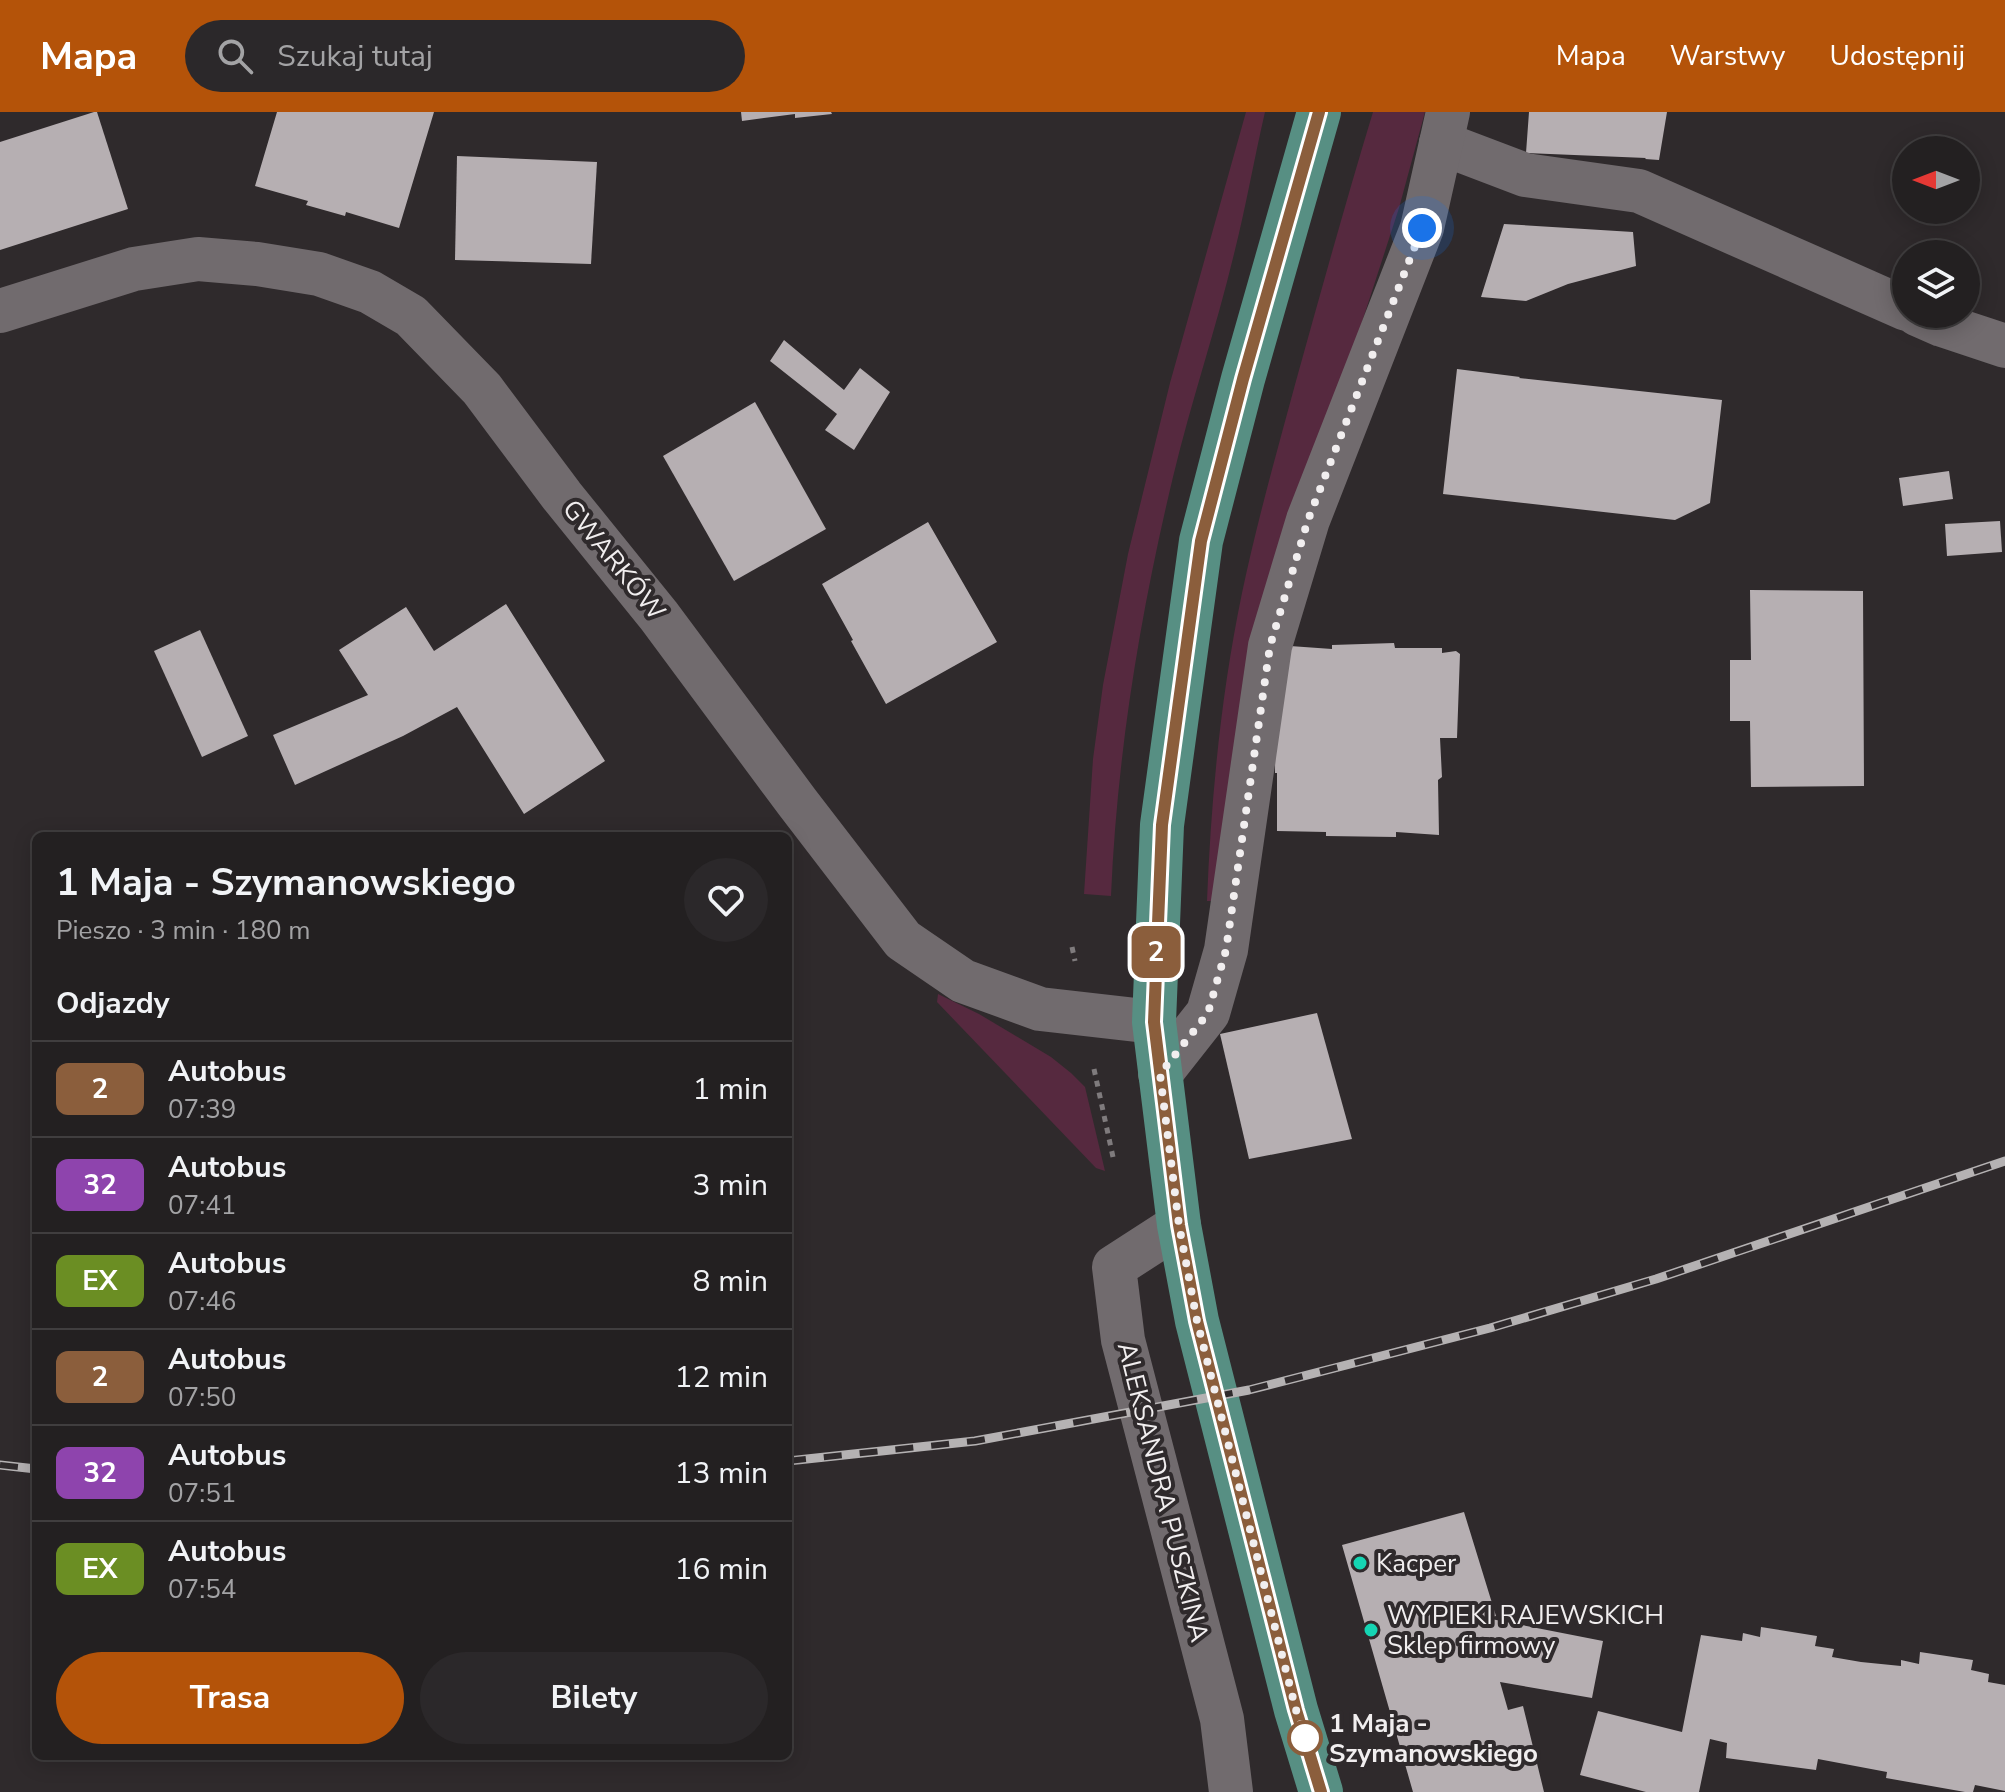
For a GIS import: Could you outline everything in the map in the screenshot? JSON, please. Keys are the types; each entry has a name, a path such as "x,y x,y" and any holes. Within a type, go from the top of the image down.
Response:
{"main road":[{"path":"1319,112 1247,364 1201,541 1162,825 1154,1022 1179,1225 1197,1321 1292,1695 1321,1792"}],"street":[{"path":"1160,1074 1208,1013 1226,950 1270,646 1308,520 1422,228 1444,128 1525,175 1639,191 1892,303"},
{"name":"GWARKÓW","path":"0,311 134,269 198,259 319,274 370,292 411,316 482,389 562,496 659,616 903,940 963,981 1040,1009 1154,1022"},
{"path":"1951,328 2005,346"},
{"name":"ALEKSANDRA PUSZKINA","path":"1179,1225 1114,1267 1123,1340 1222,1719 1231,1792"}],"shaded area":[{"path":"1246,112 1265,112 1238,236 1180,449 1150,581 1125,737 1111,896 1084,894 1093,759 1103,685 1128,554 1170,383"},
{"path":"1373,112 1425,112 1399,208 1362,322 1214,901 1207,901 1218,746 1242,593 1296,381"},
{"path":"938,994 979,1014 1051,1057 1085,1087 1105,1171 1096,1168 937,1002"}],"building":[{"path":"97,112 128,209 0,250 0,142"},
{"path":"277,112 434,112 399,228 346,212 345,216 306,205 308,201 255,186"},
{"path":"741,112 832,114 795,118 795,114 742,121"},
{"path":"1529,112 1667,112 1659,160 1526,153"},
{"path":"457,156 597,162 591,264 455,260"},
{"path":"1504,224 1633,232 1636,266 1568,284 1526,301 1481,297"},
{"path":"784,340 844,390 860,368 890,392 854,450 825,430 837,414 770,361"},
{"path":"1457,369 1722,400 1710,503 1675,520 1443,494"},
{"path":"755,402 826,529 734,581 663,456"},
{"path":"1949,471 1953,499 1903,506 1899,478"},
{"path":"2000,521 2002,552 1947,556 1945,524"},
{"path":"928,522 997,642 886,704 822,584"},
{"path":"1750,590 1863,591 1864,786 1751,787 1750,721 1730,721 1730,660 1751,660"},
{"path":"506,604 605,761 524,814 457,707 403,736 295,785 273,735 368,695 339,650 406,607 434,651"},
{"path":"200,630 248,736 202,757 154,651"},
{"path":"1394,643 1395,648 1442,648 1442,653 1456,651 1460,654 1457,738 1440,738 1442,777 1438,780 1439,835 1396,832 1396,837 1326,836 1326,832 1277,831 1276,645 1332,649 1332,645"},
{"path":"1317,1013 1352,1139 1249,1159 1220,1034"},
{"path":"1464,1512 1496,1616 1486,1618 1603,1641 1592,1698 1500,1682 1508,1710 1523,1706 1544,1792 1413,1792 1342,1545"},
{"path":"1761,1627 1817,1636 1815,1646 1834,1649 1832,1657 1861,1662 1901,1666 1901,1660 1919,1664 1920,1652 1973,1660 1971,1670 1989,1674 1988,1682 2005,1685 2005,1791 1975,1785 1973,1792 1965,1792 1886,1778 1887,1772 1818,1759 1816,1770 1726,1758 1727,1743 1710,1739 1699,1792 1646,1792 1580,1775 1598,1711 1682,1732 1701,1635 1742,1641 1743,1633 1760,1637"}],"railway":[{"path":"792,1461 975,1441 1249,1390 1490,1328 1656,1279 2005,1161"},
{"path":"0,1465 32,1469"}],"bus line":[{"name":"2","path":"1319,112 1243,379 1201,541 1162,825 1154,1022 1179,1225 1197,1321 1296,1710 1321,1792"}],"place":[{"name":"Kacper","path":"1360,1563"},
{"name":"WYPIEKI RAJEWSKICH Sklep firmowy","path":"1371,1630"},
{"name":"1 Maja - Szymanowskiego","path":"1305,1738"}],"route":[{"path":"1305,1738 1197,1321 1179,1225 1160,1074 1208,1013 1226,950 1270,646 1308,520 1422,228"}]}
